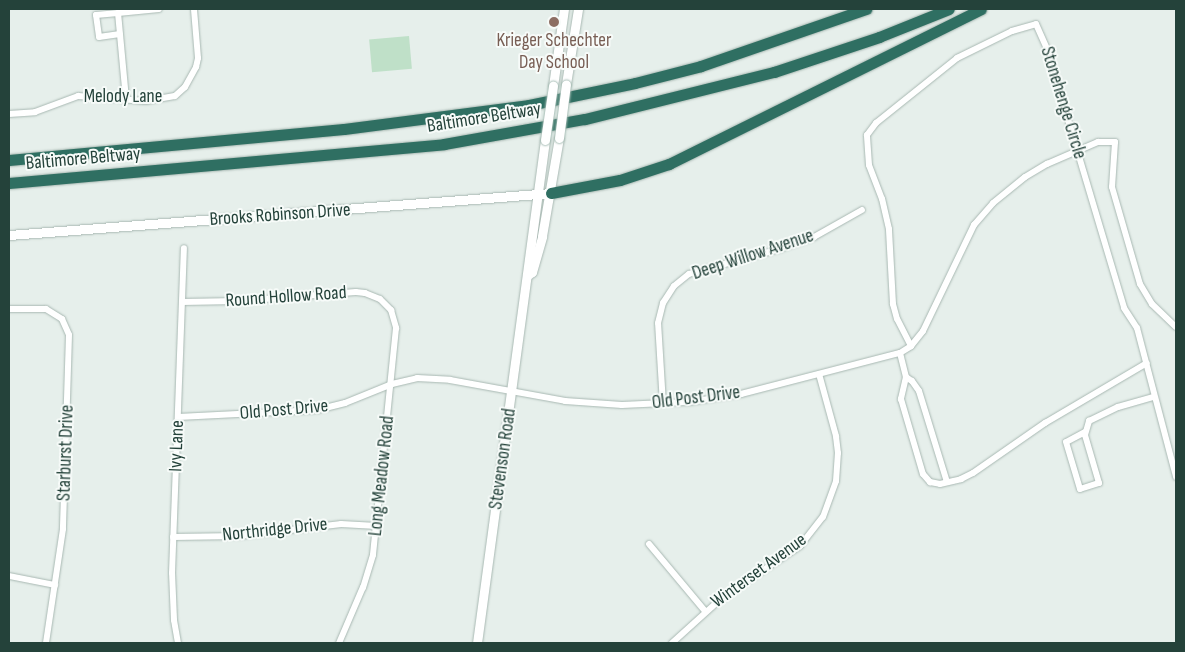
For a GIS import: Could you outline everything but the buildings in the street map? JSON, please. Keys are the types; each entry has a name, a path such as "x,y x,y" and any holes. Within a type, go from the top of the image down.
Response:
{"highway":[{"name":"Baltimore Beltway","path":"9,160 344,129 529,105 635,83 701,66 866,9"},
{"name":"Baltimore Beltway","path":"9,183 444,144 585,119 774,72 879,37 949,9"},
{"path":"551,192 620,180 669,164 981,9"}],"main road":[{"name":"Stevenson Road","path":"477,643 528,275 526,270 564,9"},
{"name":"Stevenson Road","path":"528,275 532,272 542,236 551,192 578,9"},
{"name":"Brooks Robinson Drive","path":"9,236 551,192"}],"street":[{"path":"120,34 99,37 96,15 159,9"},
{"name":"Melody Lane","path":"9,114 35,112 78,96 167,99 180,93 193,75 198,58 194,9"},
{"path":"118,13 126,99"},
{"name":"Stonehenge Circle","path":"910,346 896,319 893,304 886,212 867,155 867,135 870,128 957,58 1012,31 1036,24 1047,50 1124,308 1137,328 1176,477"},
{"name":"Old Post Drive","path":"178,417 317,410 345,403 405,380 432,378 593,404 663,404 741,394 900,353 910,346 923,331 967,240 983,213 1002,194 1025,177 1047,164 1098,142 1115,142 1112,187 1135,268 1145,294 1152,304 1176,326"},
{"name":"Deep Willow Avenue","path":"663,404 658,323 663,304 674,286 689,274 780,249 814,237 862,210"},
{"name":"Ivy Lane","path":"178,643 172,597 184,248"},
{"name":"Round Hollow Road","path":"182,302 238,301 356,292 372,295 387,304"},
{"name":"Long Meadow Road","path":"339,643 370,570 377,526 396,328 395,319 387,304"},
{"name":"Starburst Drive","path":"9,309 37,307 54,312 62,319 69,335 63,529 46,643"},
{"path":"900,353 906,377 901,399 923,474 934,484 947,482 974,473 1045,423 1147,363"},
{"name":"Winterset Avenue","path":"672,643 705,611 745,581 800,546 816,527 828,506 836,481 838,453 836,436 819,374"},
{"path":"906,377 920,390 947,482"},
{"path":"1085,432 1066,442 1080,489 1099,483 1085,432 1089,421 1118,407 1154,397"},
{"name":"Northridge Drive","path":"173,537 239,536 341,524 377,526"},
{"path":"649,544 705,611"},
{"path":"9,576 55,585"}],"green space":[{"path":"409,36 412,69 372,72 369,39"}],"place":[{"name":"Krieger Schechter Day School","path":"554,22"}]}
